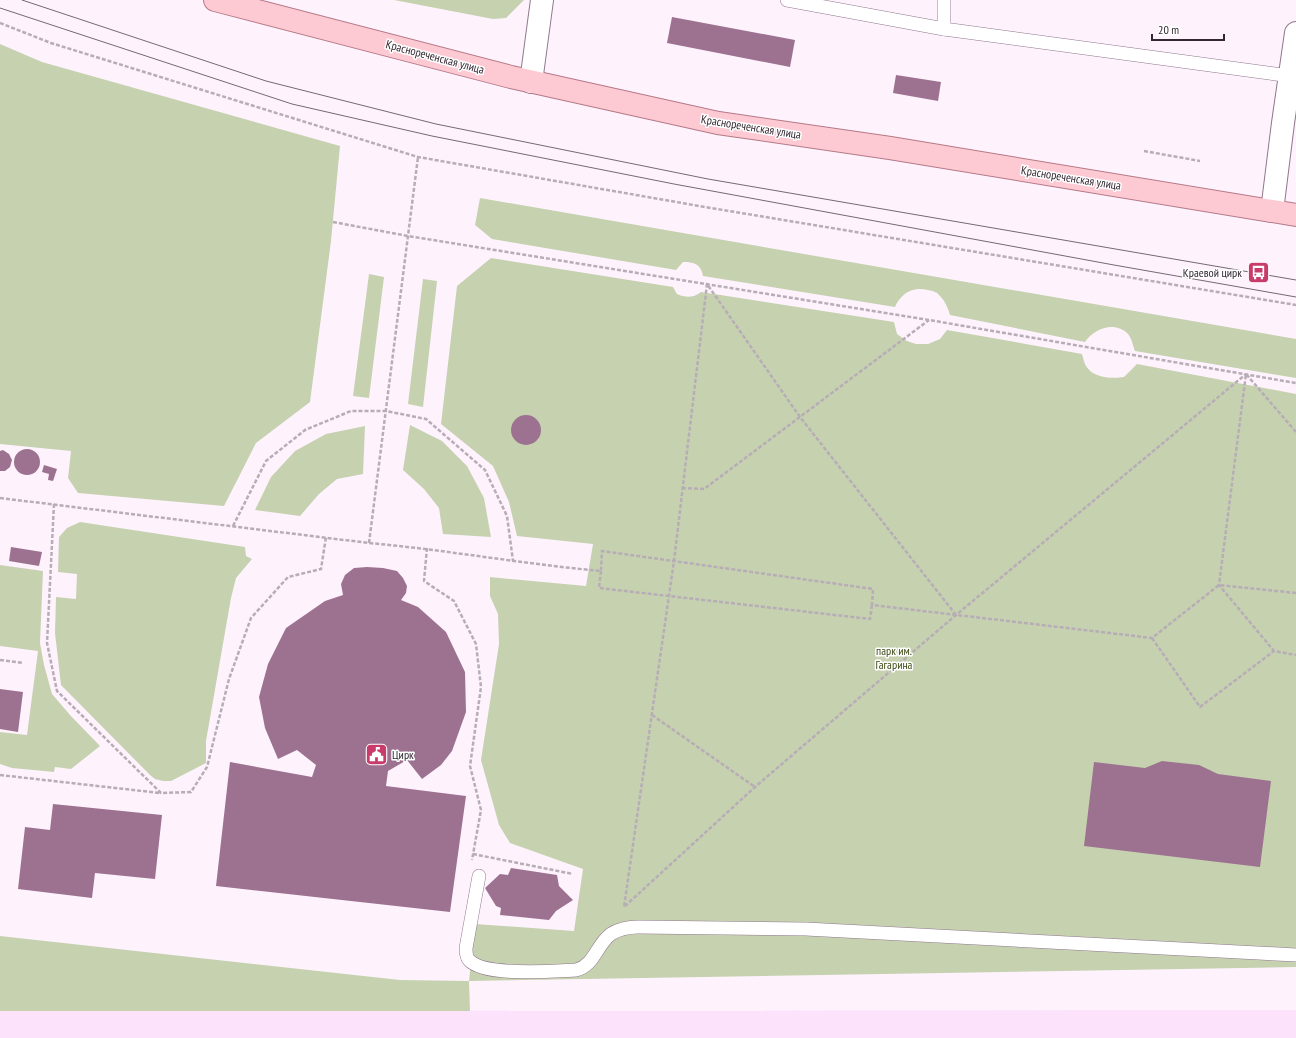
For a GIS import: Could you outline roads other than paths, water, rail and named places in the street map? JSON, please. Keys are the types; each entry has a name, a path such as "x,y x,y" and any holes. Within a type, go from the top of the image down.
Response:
{"main road":[{"name":"Краснореченская улица","path":"215,0 531,82 718,122 890,148 1296,215"}],"street":[{"path":"531,82 542,0"},
{"path":"1272,211 1289,125 1290,76 1296,33"}],"lane":[{"path":"787,0 944,28 1290,76"},
{"path":"944,0 944,28"},
{"path":"480,876 466,948 469,960 488,968 513,972 576,970 583,968 612,933 628,927 806,929 1296,955"}],"tram line":[{"path":"22,0 266,81 436,124 708,179 1296,280"},
{"path":"0,8 292,104 432,136 674,184 1296,297"}],"place":[{"name":"Краевой цирк","path":"1258,273"},
{"name":"Цирк","path":"376,755"}],"park label":[{"name":"парк им. Гагарина","path":"894,658"}]}
